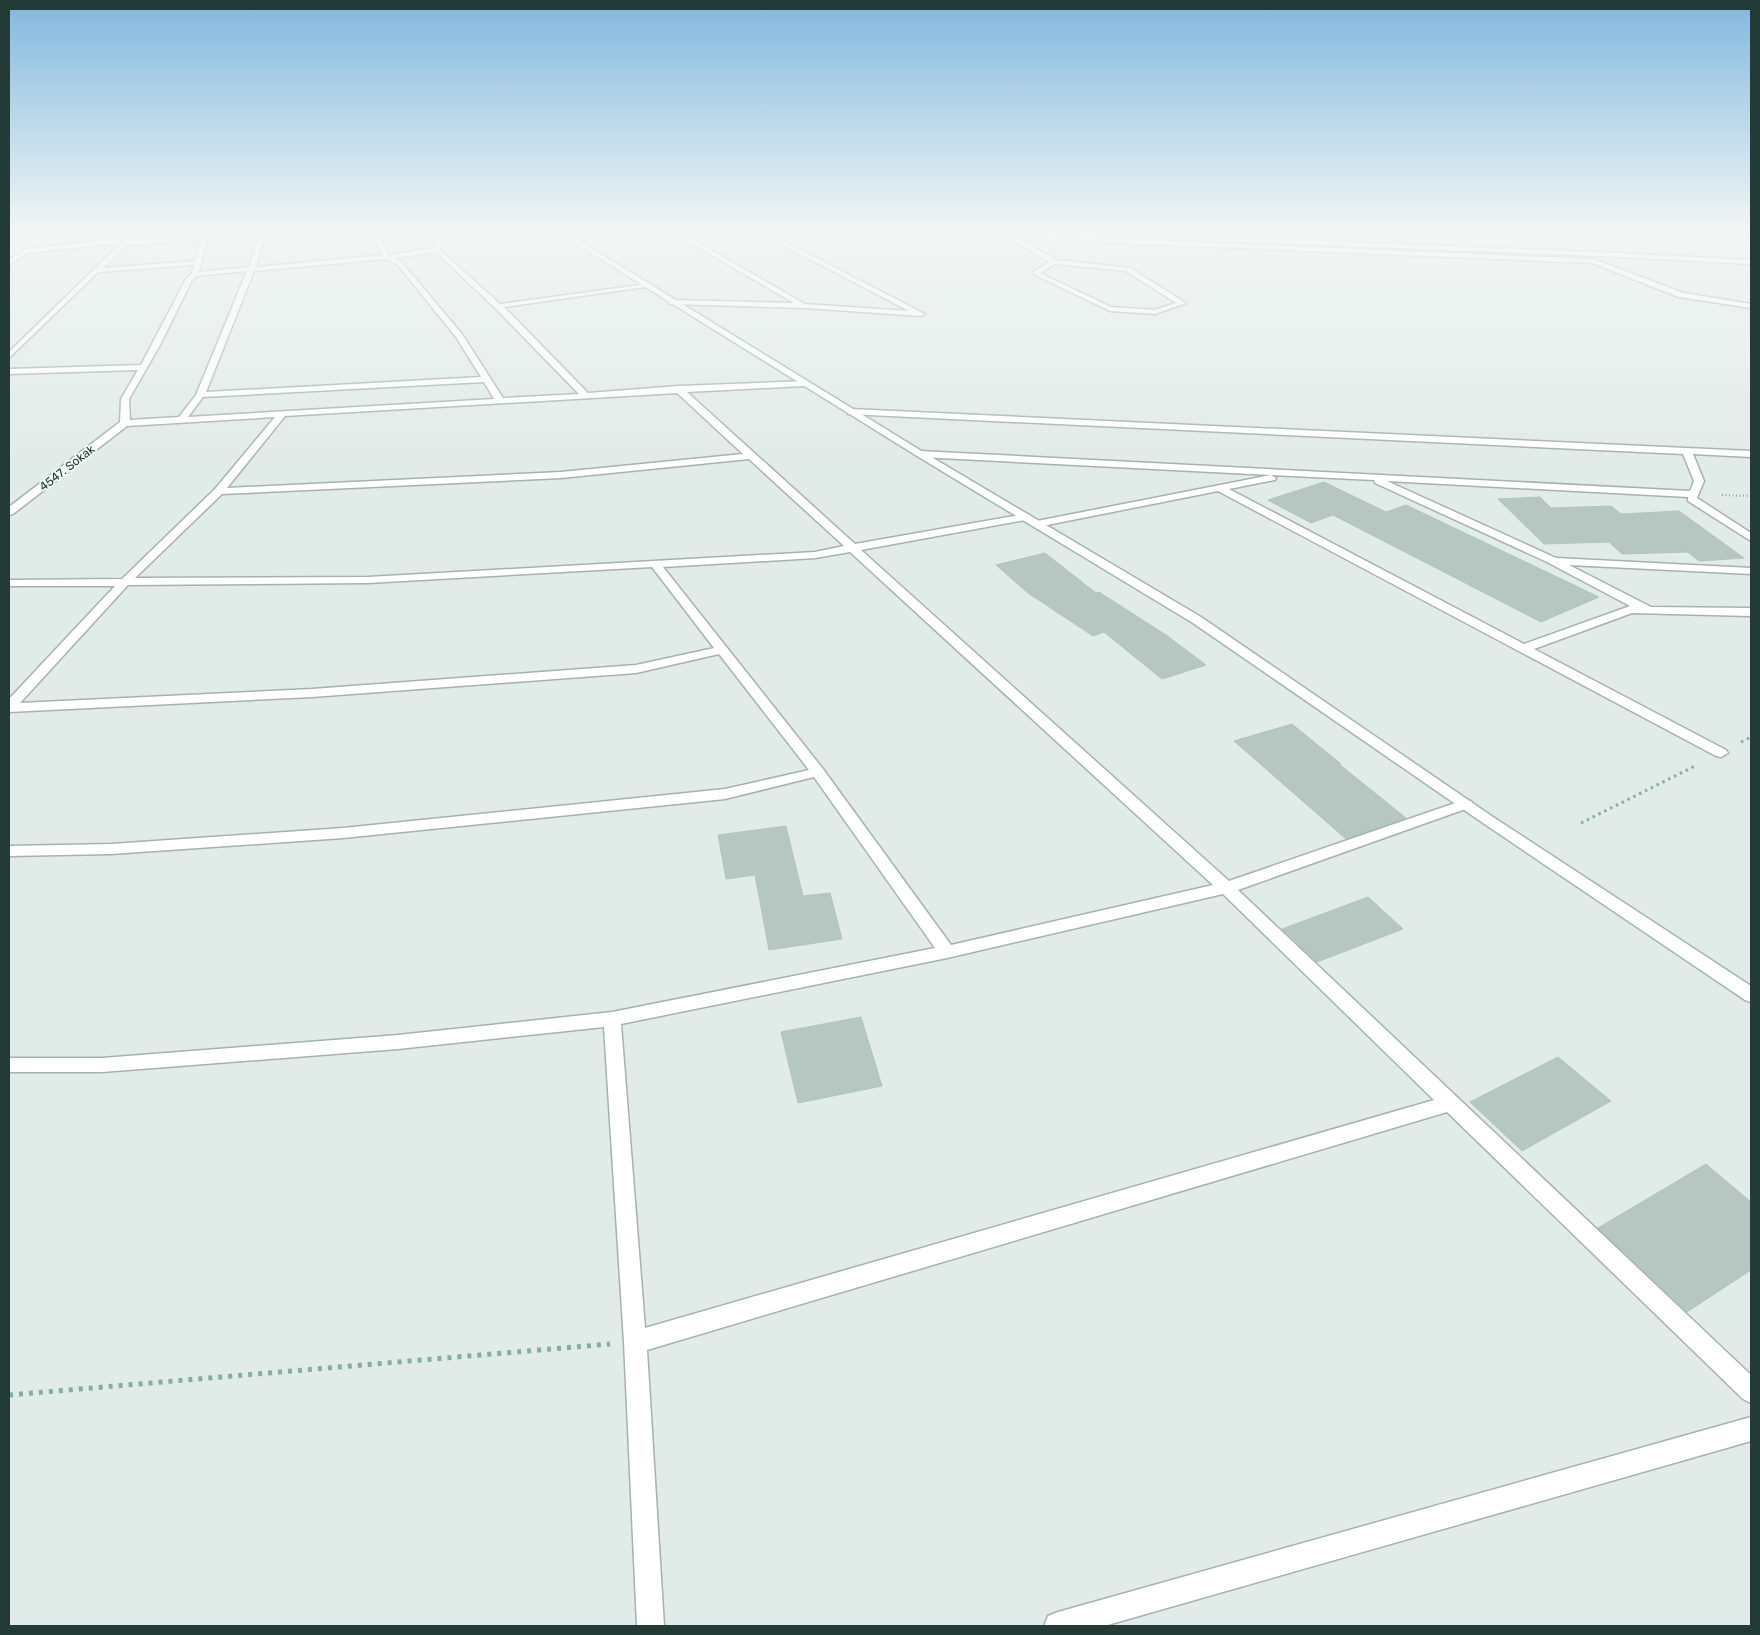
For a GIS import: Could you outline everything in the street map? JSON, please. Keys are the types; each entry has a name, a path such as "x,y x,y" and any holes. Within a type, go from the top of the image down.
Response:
{"street":[{"path":"9,356 58,308"},
{"path":"174,308 125,399 125,423 804,383"},
{"path":"182,419 200,395 235,308"},
{"path":"436,308 459,336 501,402"},
{"path":"500,308 587,397"},
{"path":"682,308 1197,620 1466,804 1751,995"},
{"path":"838,308 921,314 910,308"},
{"path":"1109,308 1155,312 1166,308"},
{"path":"9,371 143,367"},
{"path":"200,395 488,379"},
{"path":"678,389 1226,888 1751,1391"},
{"path":"851,412 1751,454"},
{"path":"9,707 125,582 219,491 283,413"},
{"name":"4547. Sokak","path":"9,512 125,423"},
{"path":"1687,451 1699,481 1692,499 1751,538"},
{"path":"920,454 1694,494"},
{"path":"219,491 561,475 750,456"},
{"path":"9,583 368,580 815,555 1031,521 1294,473"},
{"path":"1371,477 1551,560 1649,611"},
{"path":"1219,488 1526,648 1721,753"},
{"path":"1551,560 1751,571"},
{"path":"655,564 818,772 947,952"},
{"path":"1526,648 1631,608 1649,611 1751,612"},
{"path":"9,707 312,693 636,669 722,650"},
{"path":"9,851 111,849 344,833 725,794 818,772"},
{"path":"9,1065 112,1065 398,1042 612,1019 947,952 1226,888 1466,804"},
{"path":"612,1019 635,1342 650,1626"},
{"path":"635,1342 1450,1103"},
{"path":"1058,1626 1751,1429"}],"path":[{"path":"1581,823 1751,737"},
{"path":"9,1395 635,1342"}],"building":[{"path":"1324,482 1386,512 1406,505 1599,597 1541,622 1333,515 1311,523 1268,500"},
{"path":"1540,497 1551,508 1611,506 1621,514 1679,511 1744,558 1699,561 1688,552 1622,554 1609,542 1544,544 1498,499"},
{"path":"1045,553 1096,593 1099,592 1166,635 1206,665 1162,679 1104,632 1093,636 1028,593 996,565"},
{"path":"1292,724 1406,818 1346,839 1234,741"},
{"path":"786,826 803,896 830,893 842,939 769,950 755,875 726,879 718,835"},
{"path":"1368,897 1403,929 1317,962 1282,929"},
{"path":"861,1017 882,1086 798,1103 781,1032"},
{"path":"1558,1057 1611,1101 1522,1151 1470,1102"},
{"path":"1706,1164 1751,1202 1751,1270 1687,1312 1598,1228"}]}
